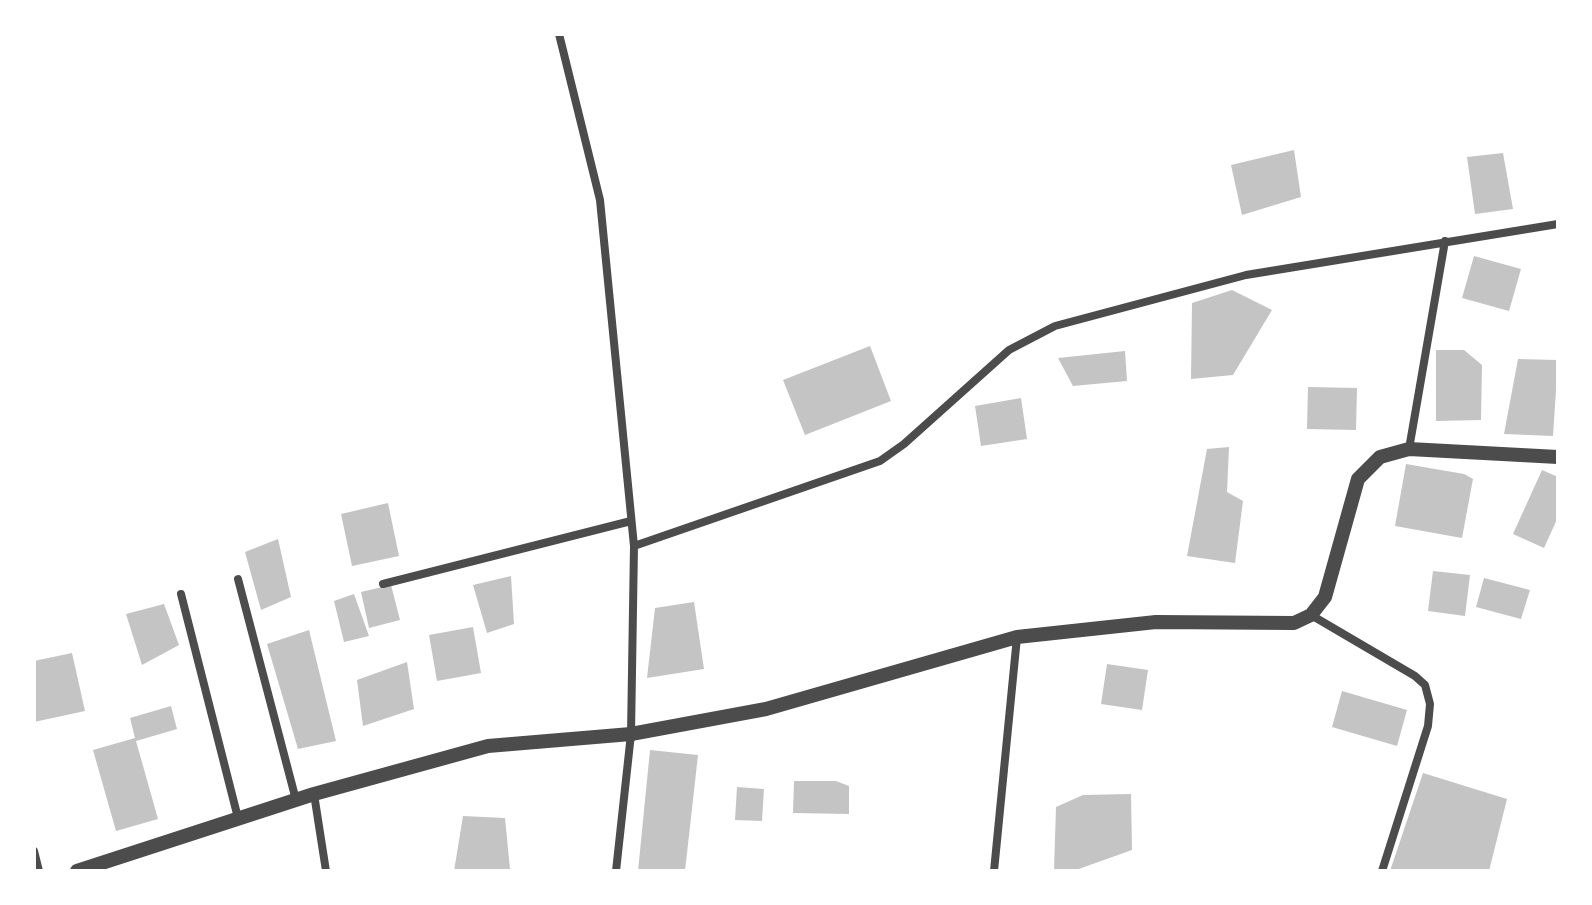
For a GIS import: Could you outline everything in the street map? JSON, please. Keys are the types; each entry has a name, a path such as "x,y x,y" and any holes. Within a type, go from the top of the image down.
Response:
{"street":[{"path":"559,34 600,200 634,546 631,734 616,871"},
{"path":"634,546 880,461 904,444 1009,350 1055,326 1246,275 1558,224"},
{"path":"1409,449 1445,241"},
{"path":"77,871 314,794 488,746 631,734 766,709 1017,637 1156,622 1294,623 1311,615 1325,597 1358,479 1380,457 1409,449 1558,457"},
{"path":"383,584 631,521"},
{"path":"238,579 296,800"},
{"path":"181,594 238,818"},
{"path":"1311,615 1415,676 1425,685 1430,704 1428,726 1382,871"},
{"path":"994,871 1017,637"},
{"path":"314,794 326,871"},
{"path":"34,851 39,871"}],"building":[{"path":"1294,150 1301,197 1242,215 1231,165"},
{"path":"1503,153 1513,209 1475,214 1467,157"},
{"path":"1474,256 1521,269 1509,311 1462,298"},
{"path":"1232,290 1272,310 1233,375 1191,379 1192,303"},
{"path":"870,346 891,401 805,435 783,380"},
{"path":"1436,350 1464,350 1482,365 1481,420 1436,421"},
{"path":"1125,351 1127,381 1073,386 1058,358"},
{"path":"1518,359 1558,360 1553,436 1504,434"},
{"path":"1308,387 1357,388 1356,430 1307,429"},
{"path":"1021,398 1027,439 981,446 975,406"},
{"path":"1229,447 1227,492 1243,501 1235,563 1187,556 1207,449"},
{"path":"1406,464 1464,474 1473,479 1462,538 1395,526"},
{"path":"1542,470 1558,477 1558,517 1544,548 1513,534"},
{"path":"388,503 399,556 352,566 341,514"},
{"path":"278,539 291,597 261,610 245,552"},
{"path":"1433,571 1470,575 1465,616 1428,611"},
{"path":"511,576 514,624 487,633 473,585"},
{"path":"1484,578 1530,590 1521,619 1476,607"},
{"path":"391,585 400,620 369,628 361,592"},
{"path":"354,594 369,636 344,642 334,601"},
{"path":"694,602 704,669 647,678 655,608"},
{"path":"164,604 179,645 142,665 126,614"},
{"path":"473,627 481,673 437,681 429,635"},
{"path":"309,630 336,741 298,749 267,644"},
{"path":"72,653 85,711 34,722 34,661"},
{"path":"407,662 414,709 363,726 357,680"},
{"path":"1107,664 1148,670 1142,710 1101,704"},
{"path":"1342,691 1407,710 1397,746 1332,727"},
{"path":"171,706 177,729 136,741 158,819 116,831 93,750 135,738 130,718"},
{"path":"650,750 698,755 685,871 638,871"},
{"path":"1423,773 1507,799 1489,871 1390,871"},
{"path":"794,781 836,781 849,786 849,814 793,813"},
{"path":"737,787 764,789 762,821 735,820"},
{"path":"1131,794 1132,850 1073,871 1054,871 1056,807 1083,795"},
{"path":"463,816 505,818 510,869 454,871"}]}
